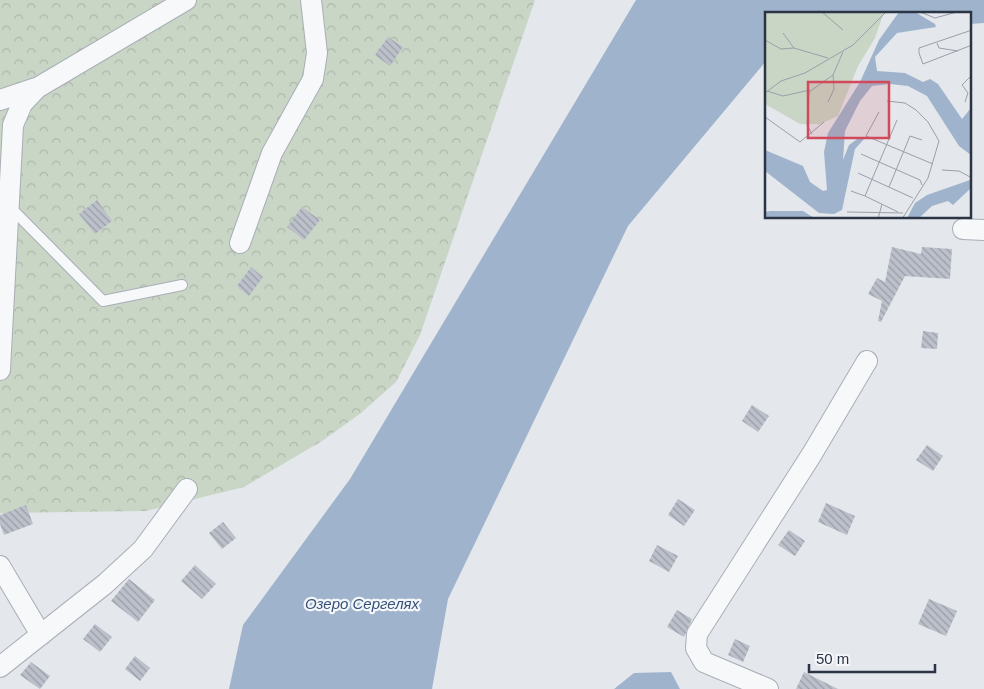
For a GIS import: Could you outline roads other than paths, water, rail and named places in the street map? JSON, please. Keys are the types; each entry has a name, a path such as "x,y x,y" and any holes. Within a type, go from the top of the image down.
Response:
{"street":[{"path":"0,100 36,88 186,0"},
{"path":"240,243 272,153 313,79 317,53 311,0"},
{"path":"0,370 13,125 22,104 36,88"},
{"path":"963,229 984,230"},
{"path":"768,689 704,662 696,648 697,634 812,454 867,361"},
{"path":"0,668 105,584 143,549 188,489"},
{"path":"0,566 41,635"}],"lane":[{"path":"10,207 103,300 182,284"}],"water":[{"name":"Озеро Сергелях","path":"636,0 984,0 984,23 972,24 972,12 765,12 765,62 628,226 448,599 432,689 229,689 243,625 350,479"},
{"path":"671,672 680,689 614,689 634,673"}]}
